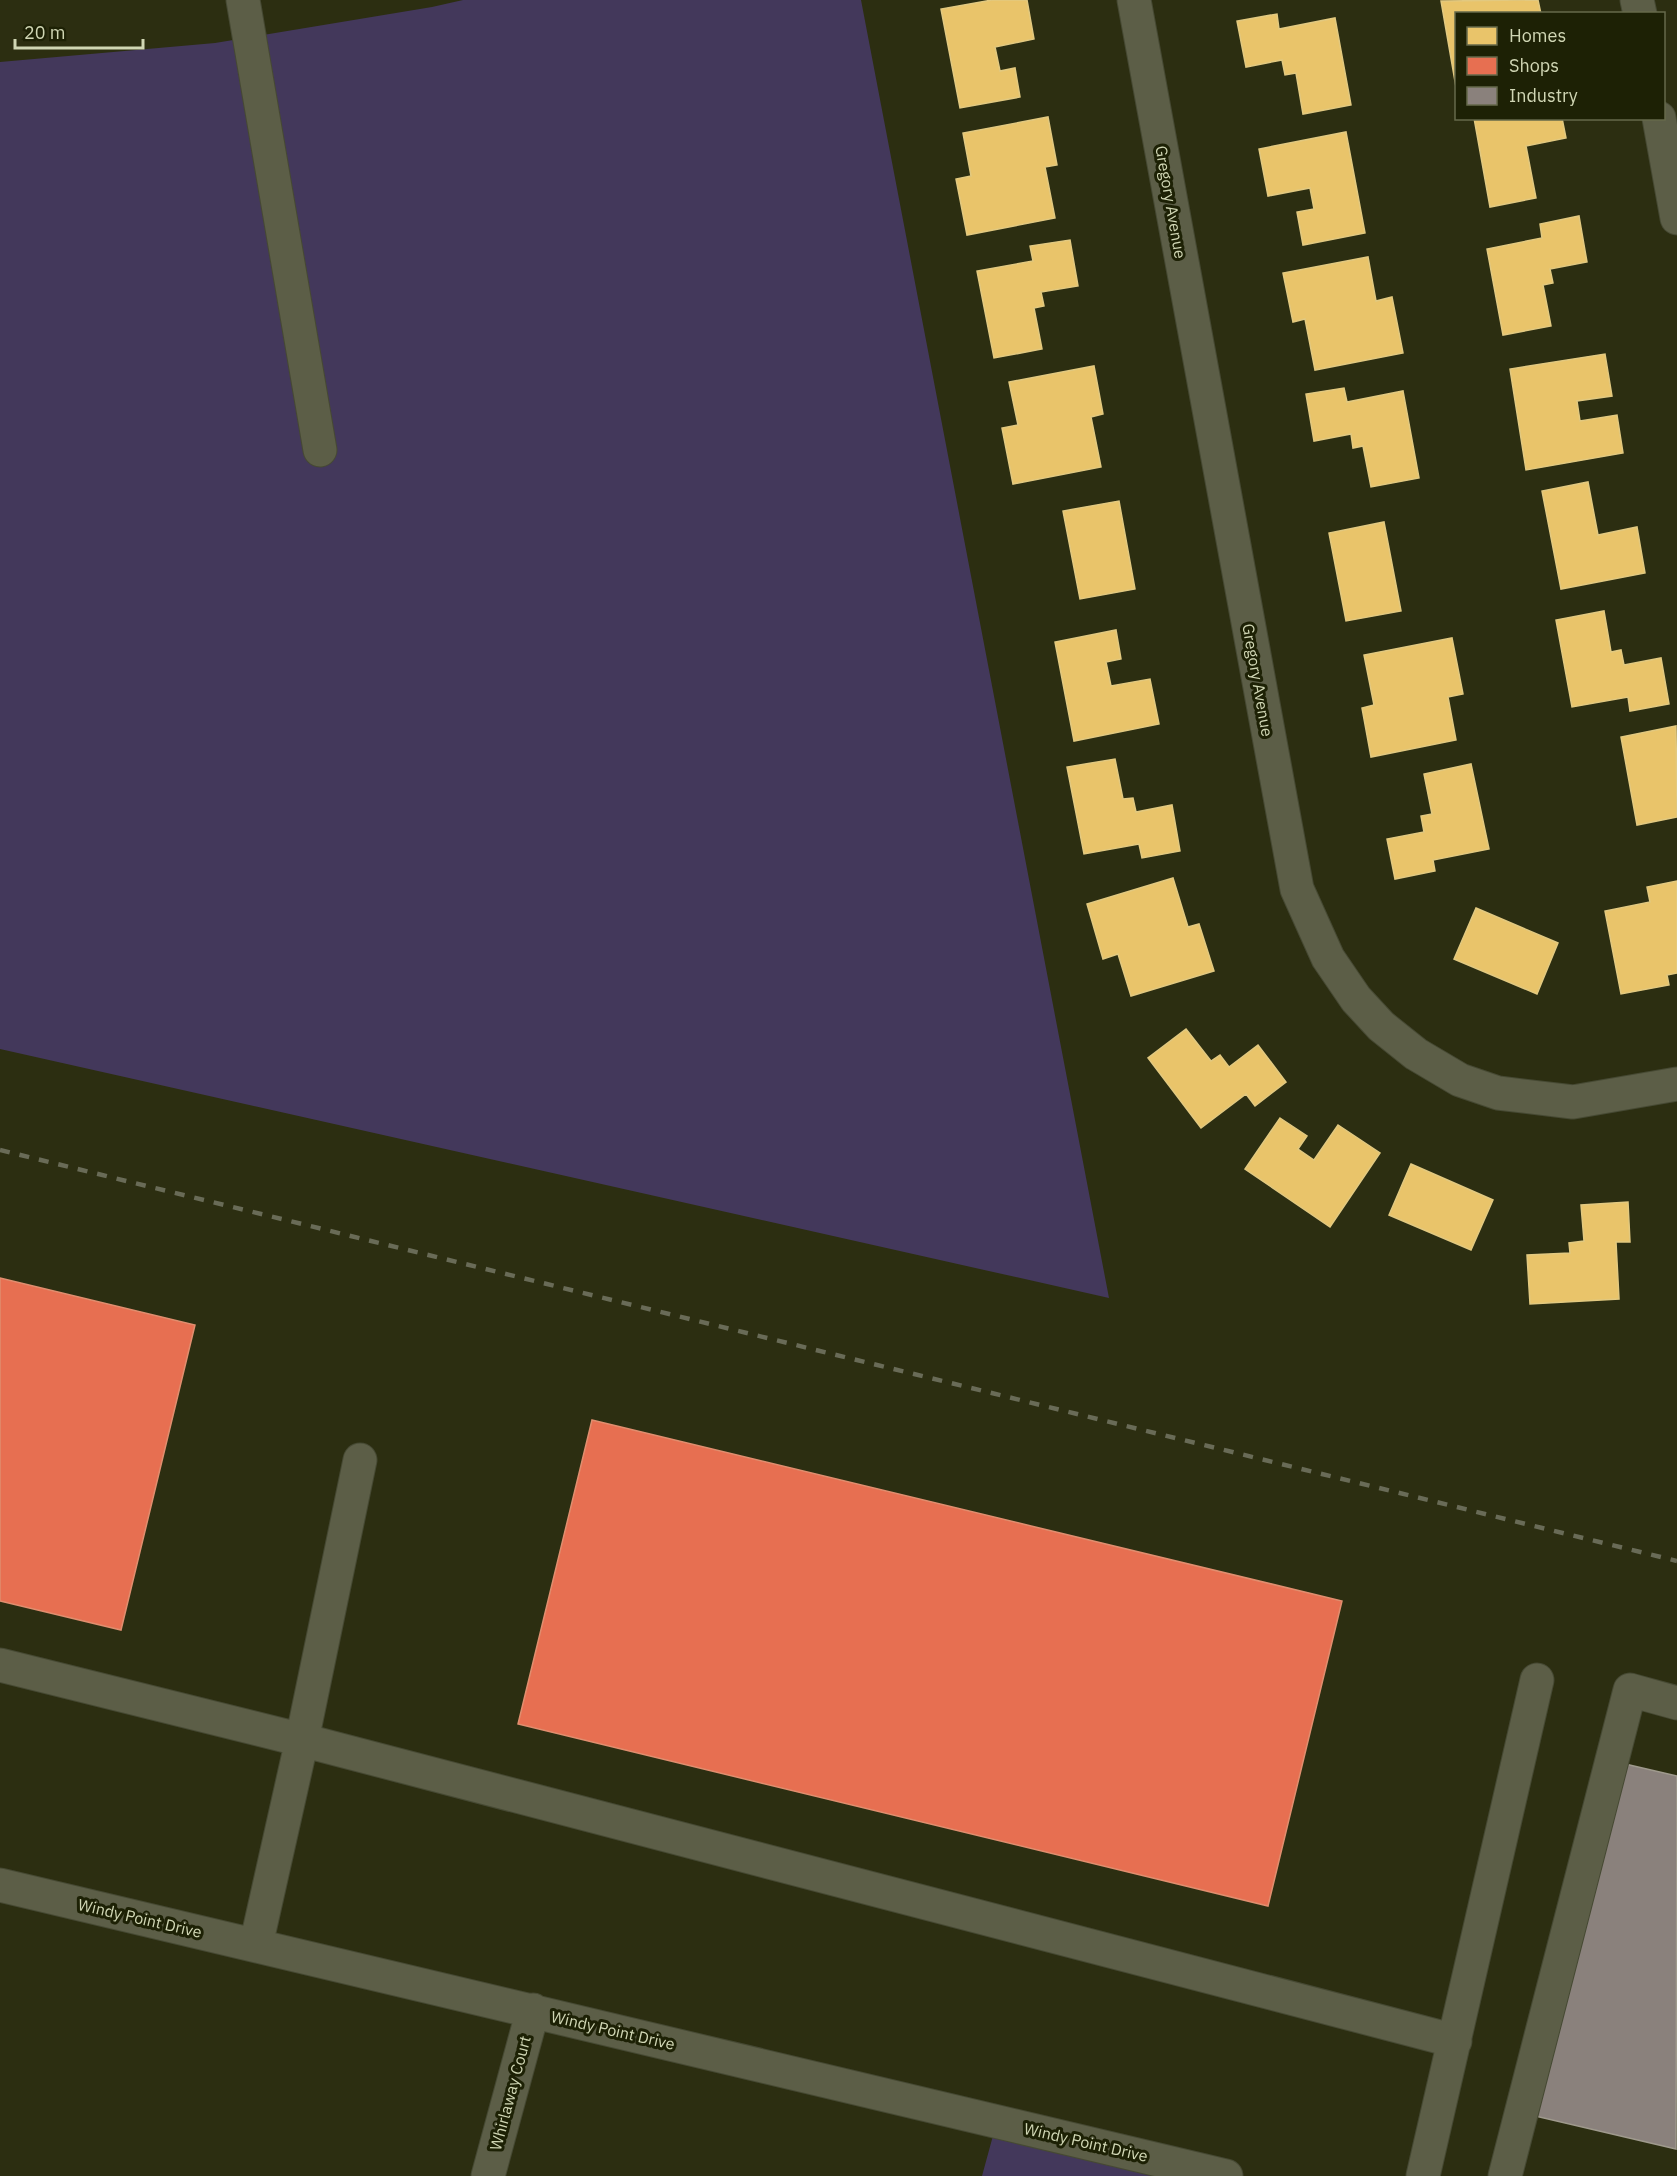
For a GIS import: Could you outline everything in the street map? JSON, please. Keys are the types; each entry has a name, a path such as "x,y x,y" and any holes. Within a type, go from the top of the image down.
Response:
{"street":[{"path":"243,0 320,450"},
{"name":"Gregory Avenue","path":"1134,0 1297,889 1328,958 1356,999 1382,1026 1416,1054 1460,1080 1498,1093 1573,1102 1677,1084"},
{"path":"1659,120 1677,218"},
{"path":"256,1945 302,1740 360,1460"},
{"path":"0,1665 302,1740 1455,2041"},
{"path":"1423,2176 1537,1680"},
{"path":"1505,2176 1630,1690 1677,1703"},
{"name":"Windy Point Drive","path":"0,1885 1226,2176"},
{"name":"Whirlaway Court","path":"488,2176 533,2010"}],"shaded area":[{"path":"463,0 861,0 1109,1298 0,1049 0,62 215,43"},
{"path":"997,2121 1178,2176 982,2176"}],"building: Homes":[{"path":"992,0 1027,0 1034,39 995,47 1000,71 1015,68 1020,97 960,108 941,9"},
{"path":"1538,0 1541,12 1455,12 1455,81 1441,1"},
{"path":"1277,14 1279,29 1335,18 1351,105 1303,114 1296,73 1285,75 1282,60 1246,67 1237,21"},
{"path":"1048,117 1057,165 1045,167 1055,218 967,235 956,179 971,176 963,133"},
{"path":"1474,120 1562,120 1566,138 1526,146 1536,198 1490,207"},
{"path":"1346,132 1365,233 1303,245 1297,212 1314,209 1310,188 1268,196 1259,149"},
{"path":"1579,216 1587,262 1550,269 1553,283 1543,285 1551,326 1503,335 1487,249 1542,238 1540,224"},
{"path":"1070,240 1078,286 1041,292 1044,306 1034,308 1042,349 994,358 977,271 1033,261 1030,246"},
{"path":"1368,257 1376,301 1392,297 1403,353 1315,370 1305,319 1293,322 1283,273"},
{"path":"1605,354 1612,396 1577,401 1580,421 1617,415 1623,453 1526,470 1510,369"},
{"path":"1094,366 1103,414 1091,417 1101,467 1013,484 1002,428 1018,425 1009,382"},
{"path":"1344,388 1347,402 1403,391 1419,478 1371,487 1363,446 1353,448 1351,434 1314,441 1306,394"},
{"path":"1588,482 1598,535 1637,527 1645,573 1561,589 1542,491"},
{"path":"1119,501 1135,589 1080,599 1063,511"},
{"path":"1384,522 1401,611 1346,621 1329,533"},
{"path":"1604,611 1611,652 1621,650 1624,665 1661,658 1669,704 1630,711 1628,697 1572,707 1556,620"},
{"path":"1116,630 1121,659 1106,662 1111,686 1150,679 1159,724 1074,741 1055,642"},
{"path":"1452,638 1463,694 1448,697 1456,740 1371,757 1362,708 1374,705 1364,655"},
{"path":"1676,726 1677,817 1637,825 1621,737"},
{"path":"1115,759 1123,799 1133,798 1136,812 1172,805 1180,851 1142,858 1139,844 1084,854 1067,767"},
{"path":"1471,764 1489,849 1433,860 1435,871 1395,879 1387,839 1424,832 1421,816 1432,814 1424,774"},
{"path":"1173,878 1188,927 1199,924 1214,971 1131,996 1118,954 1103,959 1087,904"},
{"path":"1677,881 1677,973 1667,975 1669,985 1621,994 1605,911 1650,902 1647,887"},
{"path":"1476,908 1558,943 1537,994 1454,959"},
{"path":"1186,1029 1211,1061 1220,1055 1229,1067 1258,1045 1286,1082 1255,1106 1246,1094 1201,1128 1148,1058"},
{"path":"1280,1118 1307,1136 1298,1149 1314,1160 1338,1125 1380,1153 1330,1227 1245,1169"},
{"path":"1411,1164 1493,1200 1471,1250 1389,1215"},
{"path":"1628,1202 1630,1242 1616,1242 1619,1299 1530,1304 1527,1255 1570,1253 1569,1243 1584,1241 1581,1205"}],"building: Shops":[{"path":"0,1278 195,1325 121,1630 0,1601"},
{"path":"592,1420 1342,1601 1268,1906 518,1724"}],"building: Industry":[{"path":"1621,1763 1677,1776 1676,2149 1535,2116"}],"railway":[{"path":"0,1150 1677,1561"}]}
